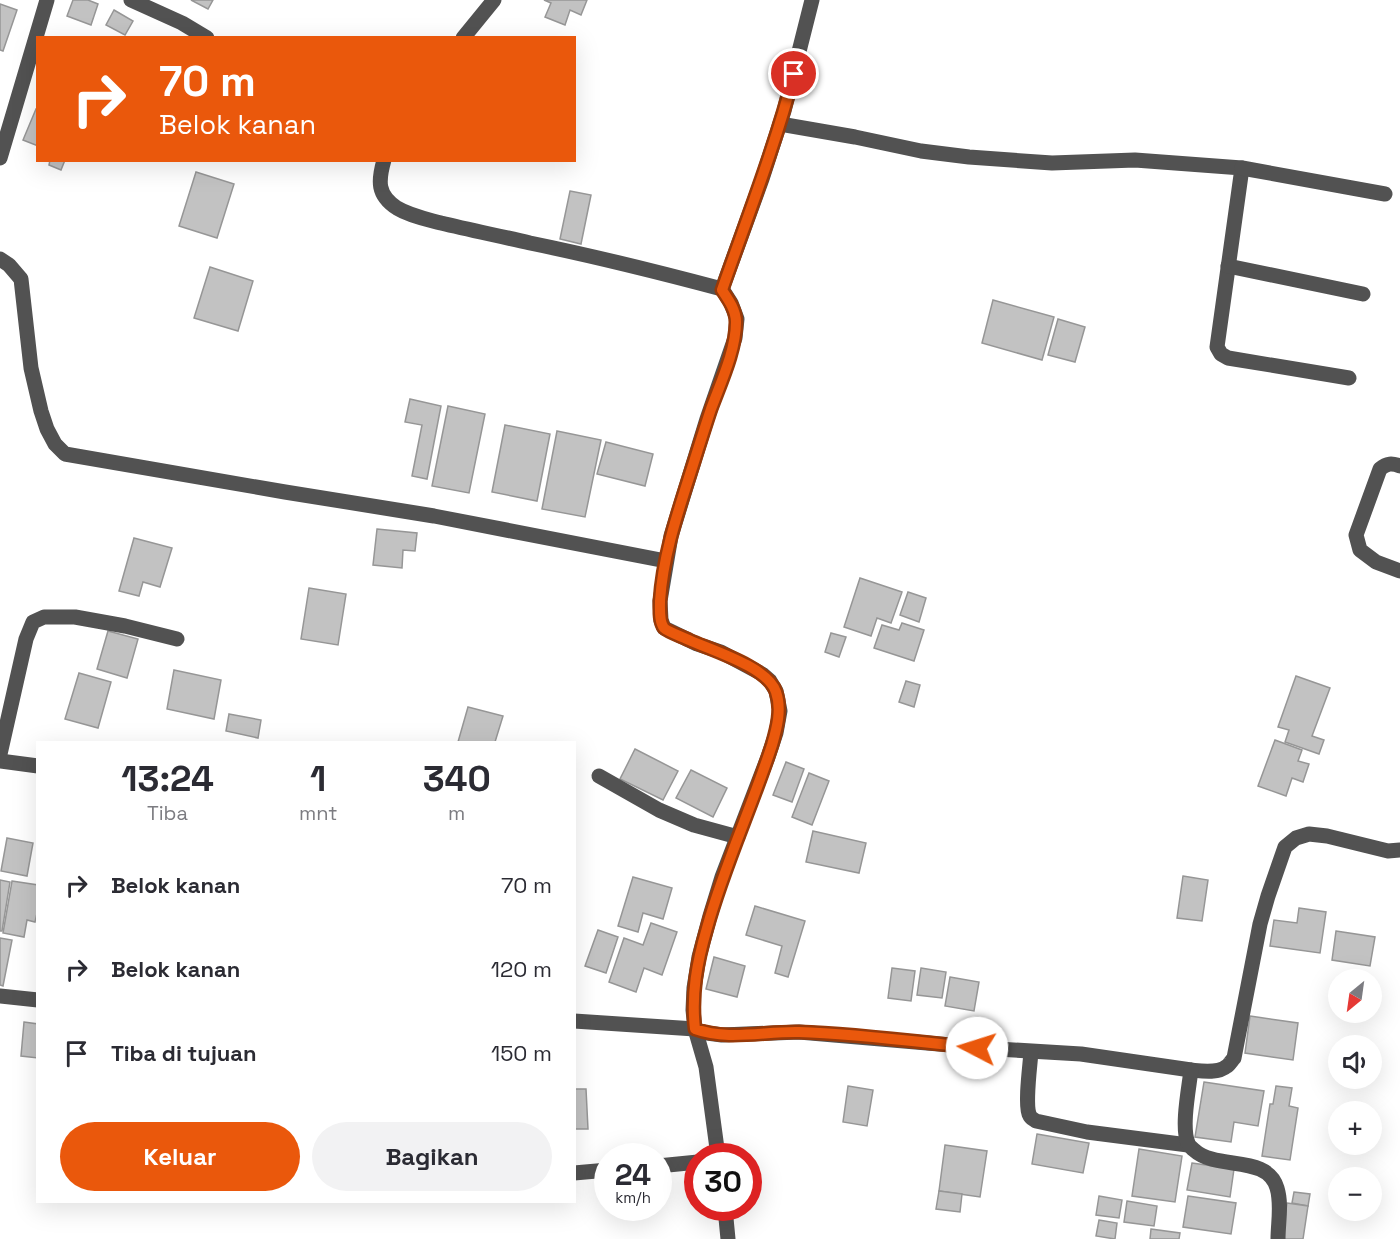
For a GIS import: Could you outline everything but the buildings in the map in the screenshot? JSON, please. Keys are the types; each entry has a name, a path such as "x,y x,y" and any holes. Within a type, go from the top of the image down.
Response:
{"street":[{"path":"36,36 47,0"},
{"path":"131,0 182,23 204,36"},
{"path":"465,36 494,0"},
{"path":"722,290 780,124 812,0"},
{"path":"0,158 36,37"},
{"path":"780,124 921,151 969,157 1052,163 1135,160 1242,168 1385,194"},
{"path":"383,162 380,187 387,200 397,208 415,216 657,272 722,290 731,303 736,319 735,338 670,536 660,602 664,628 697,644 721,652 762,674 776,691 780,711 776,733 719,887 699,957 694,988 695,1029 706,1067 716,1143"},
{"path":"1242,168 1217,347 1221,354 1228,358 1349,378"},
{"path":"0,259 21,279 31,368 41,411 55,444 65,454 434,516 666,561"},
{"path":"1228,266 1363,294"},
{"path":"1400,466 1384,465 1380,469 1356,536 1360,550 1376,562 1400,571"},
{"path":"0,754 24,647 33,622 44,617 75,617 177,639"},
{"path":"0,761 36,766"},
{"path":"599,776 659,810 694,825 738,837"},
{"path":"576,1021 695,1029 722,1035 799,1032 1031,1052 1081,1054 1191,1070 1220,1070 1228,1066 1234,1058 1260,924 1286,846 1296,838 1309,834 1327,836 1388,851 1400,850"},
{"path":"0,996 36,1000"},
{"path":"1031,1052 1028,1087 1030,1117 1036,1121 1087,1132 1188,1145 1198,1154 1212,1160 1257,1167 1273,1179 1278,1190 1278,1239"},
{"path":"1188,1145 1185,1126 1191,1070"},
{"path":"576,1173 594,1171"},
{"path":"726,1221 728,1239"}],"route":[{"path":"794,74 762,179 722,290 731,303 736,319 735,338 670,536 660,602 664,628 697,644 721,652 762,674 776,691 780,711 776,733 722,878 699,957 694,988 695,1029 722,1035 799,1032 977,1048"}]}
